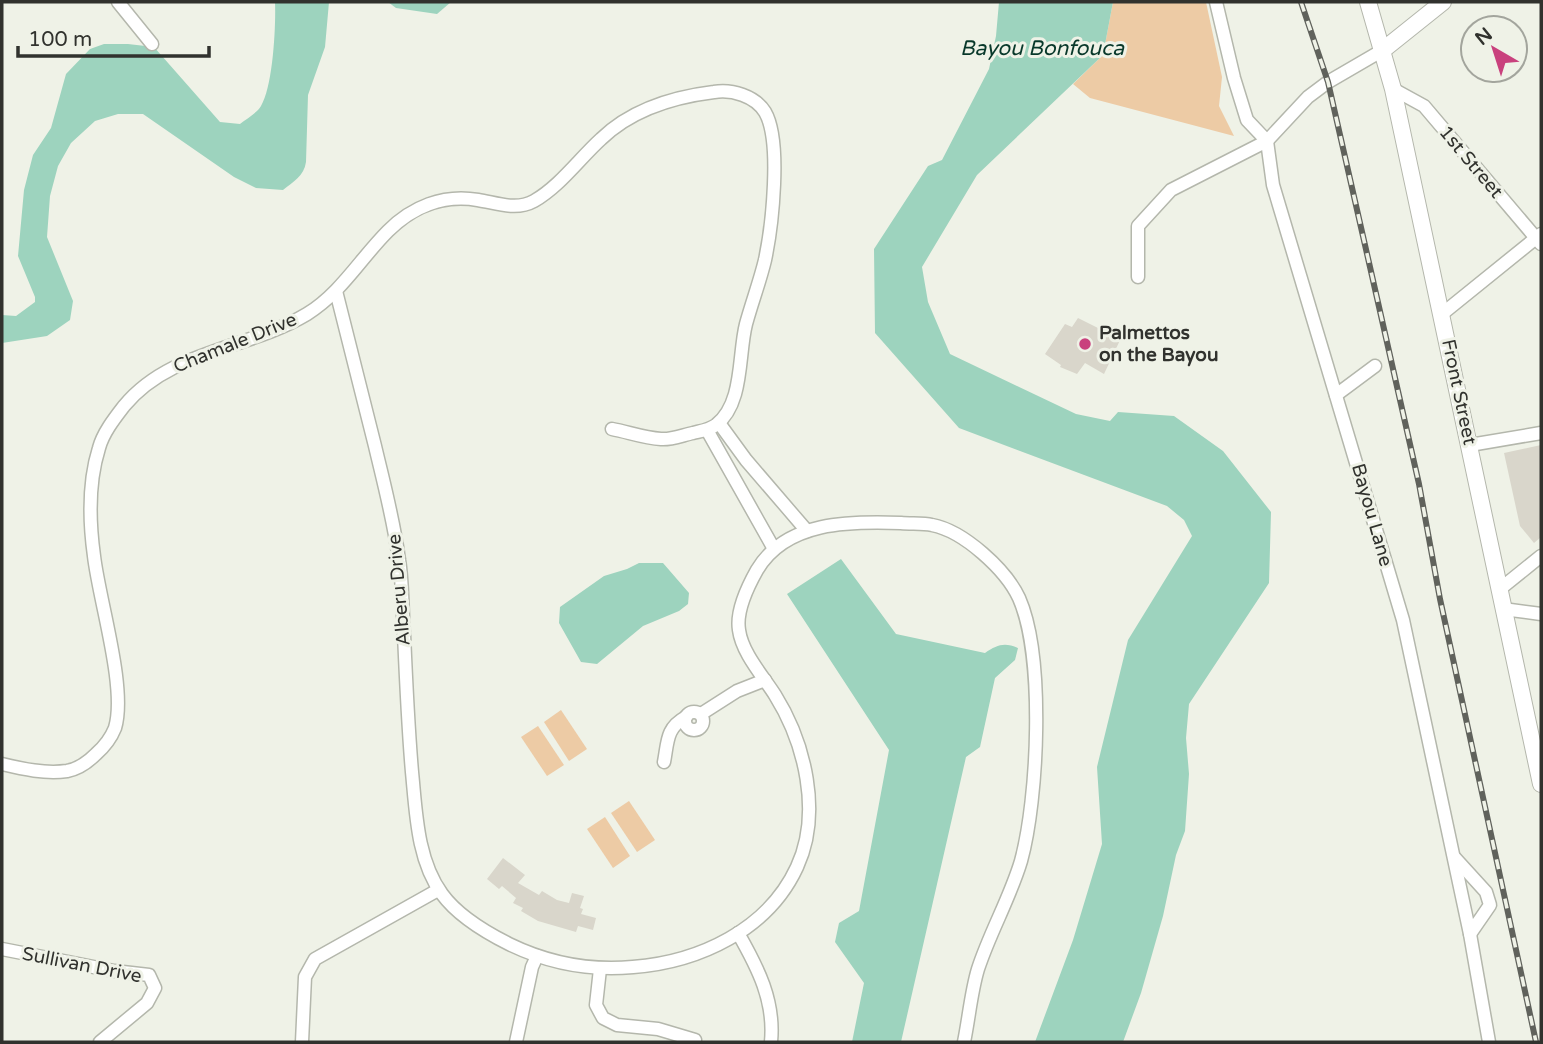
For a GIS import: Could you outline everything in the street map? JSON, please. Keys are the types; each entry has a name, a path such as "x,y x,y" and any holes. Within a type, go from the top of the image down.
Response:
{"main road":[{"name":"Front Street","path":"1368,2 1393,89 1541,784"},
{"path":"1383,50 1443,2"}],"street":[{"path":"118,2 152,44"},
{"path":"1216,2 1247,120 1267,141"},
{"path":"1138,276 1138,226 1171,190 1267,141 1314,92 1383,50"},
{"name":"1st Street","path":"1393,89 1424,106 1539,239"},
{"name":"Chamale Drive","path":"2,764 39,772 71,771 87,762 106,745 116,726 118,682 101,602 90,522 92,481 99,445 113,420 134,394 175,365 279,329 310,312 337,291 385,234 405,215 449,198 473,199 512,207 530,204 550,190 604,135 638,112 667,101 716,91 734,92 751,99 764,110 774,147 772,205 765,259 745,329 734,400 719,423"},
{"name":"Bayou Lane","path":"1267,141 1273,185 1403,620 1471,934 1489,1042"},
{"path":"1442,314 1539,239"},
{"name":"Alberu Drive","path":"337,291 390,510 400,564 410,738 423,854 439,890 466,918 491,935 537,956 578,967 600,969 670,962 706,950 738,933 757,919 787,885 797,867 806,838 808,798 803,762 793,730 740,636 738,618 754,575 774,549 807,531 830,525 874,522 933,525 956,534 1006,576 1020,600 1030,635 1034,664 1035,744 1030,815 1020,861 976,973 964,1042"},
{"path":"1336,396 1375,366"},
{"path":"612,429 664,440 707,430 719,423 746,460 807,531"},
{"path":"707,430 774,549"},
{"path":"1470,445 1541,433"},
{"path":"1500,589 1541,555"},
{"path":"1503,609 1541,614"},
{"path":"664,762 669,732 676,723 686,717 687,726 695,730 702,725 701,714 737,691 765,680"},
{"path":"1454,856 1486,892 1490,905 1471,934"},
{"path":"302,1042 304,977 316,959 439,890"},
{"path":"738,933 755,963 767,995 772,1022 771,1042"},
{"name":"Sullivan Drive","path":"2,949 114,971 149,975 155,988 147,1003 100,1042"},
{"path":"516,1042 532,967 537,956"},
{"path":"600,969 596,1005 604,1018 617,1025 658,1029 695,1040"}],"shaded area":[{"path":"1113,2 1206,2 1222,77 1219,106 1234,136 1090,98 1073,84 1103,55"},
{"path":"561,710 587,749 569,761 544,722"},
{"path":"538,726 564,765 547,776 521,737"},
{"path":"629,801 655,840 637,852 611,813"},
{"path":"605,817 630,856 613,868 587,829"}],"water":[{"path":"275,2 329,2 325,47 308,95 306,162 300,175 283,190 256,188 234,177 143,114 118,114 95,121 71,143 58,166 50,196 47,237 73,301 70,320 47,336 2,343 2,315 16,316 35,302 18,256 24,190 33,155 51,128 66,74 90,49 104,44 154,47 220,122 240,124 259,109 265,97 273,55"},
{"path":"388,2 451,2 437,14 396,8"},
{"name":"Bayou Bonfouca","path":"999,2 1113,2 1103,55 977,175 922,267 928,302 950,354 1076,414 1110,421 1118,412 1174,416 1223,451 1271,512 1269,583 1189,704 1186,738 1189,774 1185,831 1176,855 1163,916 1141,993 1123,1042 1035,1042 1073,940 1102,844 1097,767 1128,640 1192,536 1184,520 1167,506 959,428 875,333 874,249 928,166 942,160 989,69"},
{"path":"841,559 896,634 985,653 1001,645 1018,648 1015,660 995,678 980,747 966,757 901,1042 852,1042 864,983 835,942 839,923 859,911 889,750 787,594"},
{"path":"639,563 663,563 689,593 688,604 679,611 643,626 597,664 581,662 559,623 560,607 604,576"}],"building":[{"name":"Palmettos on the Bayou","path":"1078,318 1104,331 1107,328 1122,336 1104,374 1085,363 1077,374 1060,367 1061,365 1045,354 1065,324 1072,327"},
{"path":"1541,445 1541,537 1534,543 1520,526 1504,453"},
{"path":"503,858 525,875 518,883 539,895 542,891 557,900 569,903 572,893 584,896 581,914 596,918 593,930 578,926 576,932 538,921 521,911 523,908 513,903 516,898 502,886 499,889 487,879"}],"railway":[{"path":"1301,2 1328,82 1370,267 1419,484 1440,599 1536,1042"}],"place":[{"name":"Palmettos on the Bayou","path":"1085,344"}]}
